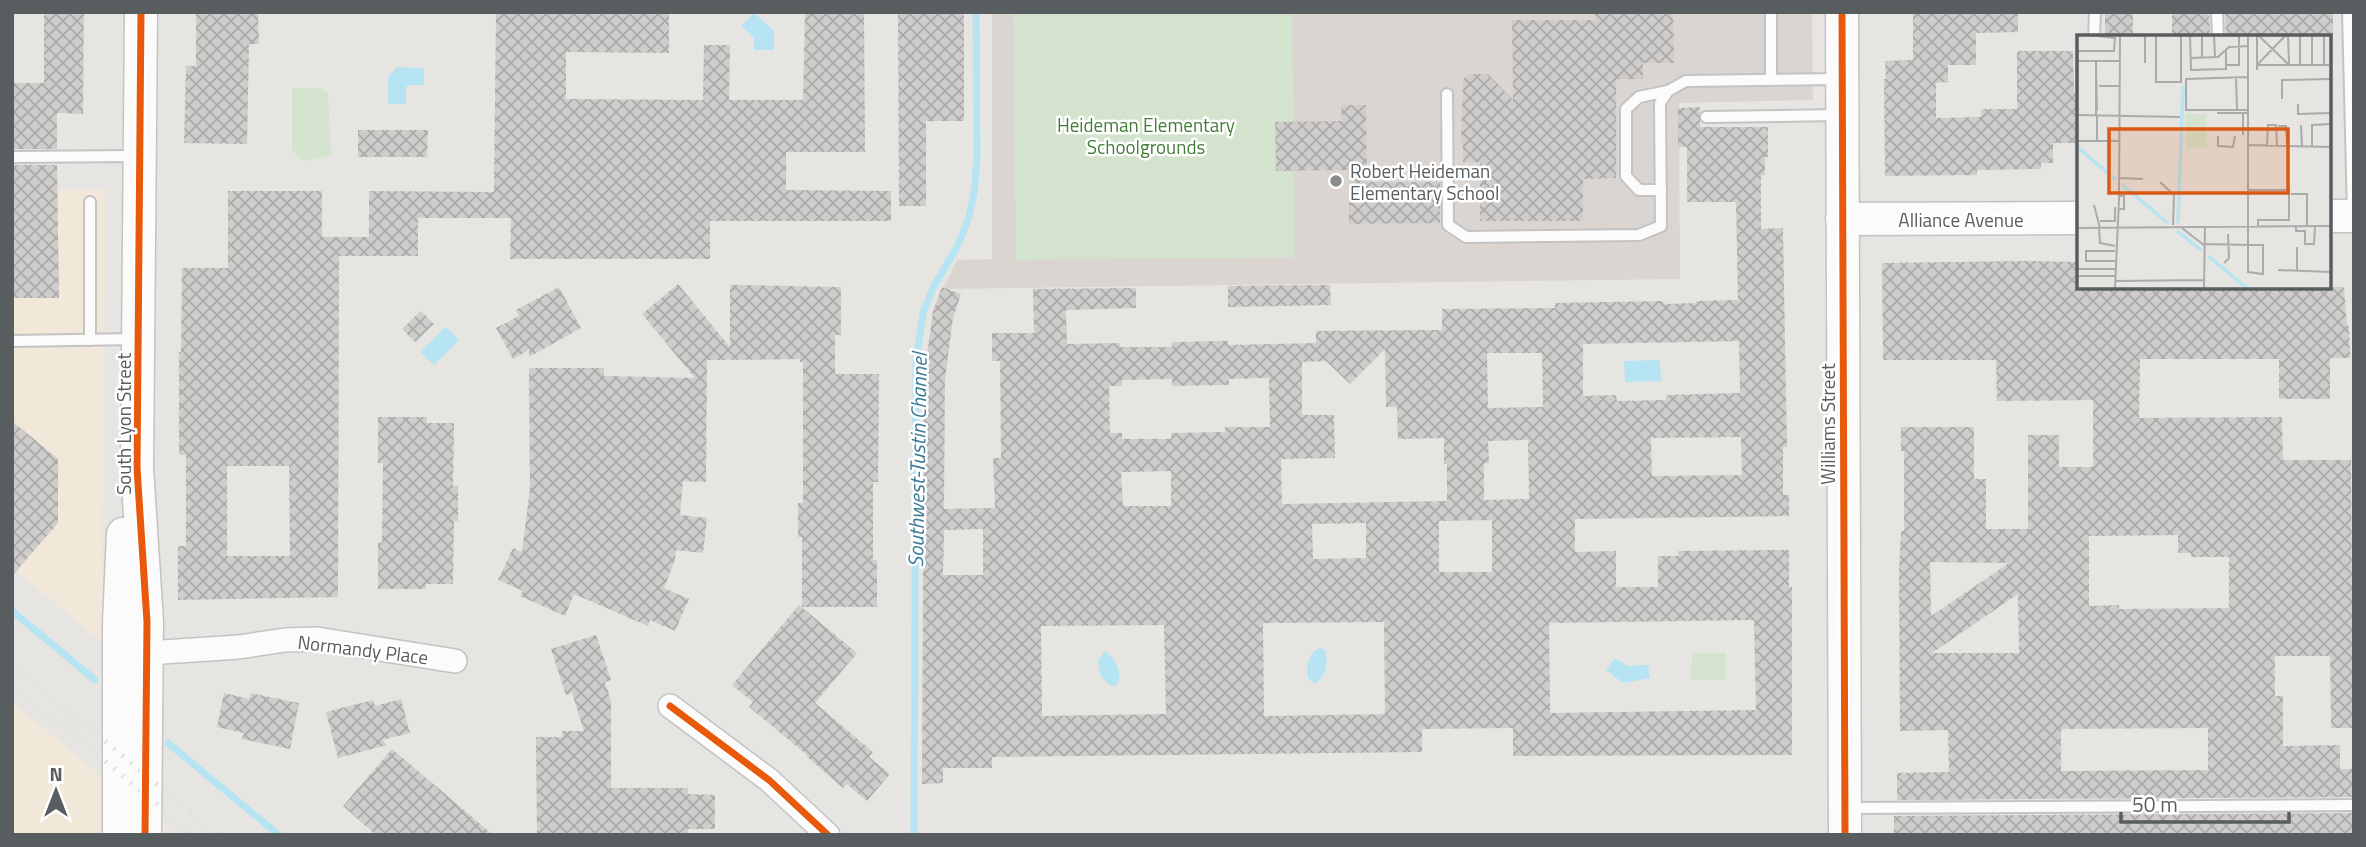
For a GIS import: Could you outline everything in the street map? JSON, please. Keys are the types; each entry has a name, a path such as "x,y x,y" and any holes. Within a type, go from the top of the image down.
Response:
{"street":[{"name":"South Lyon Street","path":"141,12 137,468 146,653 145,835"},
{"name":"Williams Street","path":"1842,12 1845,821"},
{"name":"Alliance Avenue","path":"1842,219 2077,218"},
{"name":"South Lyon Street","path":"119,835 119,622 124,505 137,468"},
{"path":"124,505 133,566 133,645 136,654 146,653"},
{"name":"Normandy Place","path":"146,653 317,639 455,661"},
{"path":"670,706 769,780 828,835"}],"lane":[{"path":"1771,12 1772,79"},
{"path":"2094,35 2095,12"},
{"path":"2217,12 2218,35"},
{"path":"2345,216 2348,12"},
{"path":"1661,190 1639,190 1626,176 1626,109 1639,97 1668,91 1686,81 1842,79"},
{"path":"1447,94 1448,225 1466,237 1639,235 1661,226 1660,103 1668,91"},
{"path":"1706,117 1842,115"},
{"path":"12,157 140,156"},
{"path":"90,202 90,340"},
{"path":"12,341 139,339"},
{"path":"1845,821 2354,805"}],"shaded area":[{"name":"Robert Heideman Elementary School","path":"992,12 1812,12 1813,100 1679,103 1680,279 943,289 957,260 992,259"},
{"path":"105,190 102,642 12,567 12,191"},
{"path":"12,703 66,747 172,835 12,835"}],"green space":[{"name":"Heideman Elementary Schoolgrounds","path":"1013,12 1292,12 1295,257 1016,260"},
{"path":"292,88 320,88 328,93 331,155 304,161 292,151"},
{"path":"1692,653 1726,653 1726,680 1691,680"}],"water":[{"path":"754,13 774,31 774,50 754,50 754,38 741,26"},
{"path":"397,67 424,68 424,85 406,87 406,104 388,104 388,77"},
{"path":"446,327 459,340 434,365 420,352"},
{"path":"1660,360 1661,381 1625,382 1624,361"},
{"path":"1320,648 1325,650 1327,660 1322,677 1315,684 1308,678 1308,665 1310,657"},
{"path":"1104,652 1111,656 1118,669 1119,678 1115,687 1107,683 1100,673 1098,660"},
{"path":"1615,658 1628,666 1648,665 1650,678 1623,683 1606,670"}],"building":[{"path":"44,12 84,12 83,114 57,113 57,149 12,149 12,83 44,83"},
{"path":"196,12 258,12 259,44 249,44 247,144 184,143 186,66 196,66"},
{"path":"496,12 669,12 669,53 566,52 566,99 703,100 704,45 730,45 729,100 803,100 805,12 864,12 865,152 786,152 786,190 891,191 891,221 710,221 710,259 510,259 511,218 418,218 418,256 339,256 338,597 178,600 178,546 186,546 186,455 179,455 182,268 228,268 228,191 322,191 322,237 369,237 369,191 494,192","holes":["227,466 289,466 290,556 227,556"]},
{"path":"898,12 964,12 964,121 926,121 926,206 899,206"},
{"path":"1595,12 1673,12 1674,63 1643,63 1643,79 1616,79 1616,178 1583,179 1583,221 1480,221 1480,162 1463,162 1463,79 1468,74 1488,74 1513,100 1512,20 1595,20"},
{"path":"1913,12 2018,12 2018,32 1976,33 1976,65 1948,65 1948,82 1936,83 1936,118 1981,117 1981,109 2017,109 2017,51 2073,51 2074,93 2077,93 2077,143 2053,143 2053,163 2041,163 2041,169 1977,170 1977,175 1885,176 1885,61 1913,60"},
{"path":"2105,12 2133,12 2133,35 2105,35"},
{"path":"2172,12 2209,12 2210,35 2172,35"},
{"path":"2225,12 2333,12 2333,37 2226,35"},
{"path":"1341,105 1366,105 1367,182 1440,182 1440,223 1349,224 1349,170 1276,171 1275,122 1342,121"},
{"path":"1700,107 1700,127 1768,127 1768,157 1765,157 1765,175 1761,175 1761,229 1783,228 1787,447 1783,447 1783,495 1789,495 1789,516 1575,519 1575,552 1616,551 1616,587 1658,587 1658,556 1678,556 1678,551 1789,550 1789,587 1792,587 1792,755 1513,756 1513,728 1422,729 1422,752 992,757 992,768 943,768 943,783 922,784 924,379 933,311 942,287 961,294 953,318 945,379 944,509 995,508 993,458 1001,458 1000,361 992,361 992,333 1034,333 1033,289 1136,288 1136,308 1066,310 1067,344 1120,343 1120,347 1172,347 1172,342 1228,341 1228,345 1316,343 1316,331 1442,330 1442,309 1555,308 1555,303 1663,301 1664,304 1738,300 1736,202 1687,202 1687,147 1678,147 1678,108","holes":["1739,341 1740,393 1666,395 1666,400 1617,401 1616,395 1583,396 1583,344","1385,349 1386,407 1397,407 1398,439 1444,438 1447,501 1282,504 1281,459 1335,458 1334,415 1302,415 1302,362 1326,361 1350,384","1487,353 1542,353 1543,407 1488,408","1269,378 1270,427 1225,427 1225,432 1171,433 1171,439 1122,439 1122,433 1110,433 1109,386 1122,386 1122,380 1172,379 1172,386 1229,385 1229,379","1741,437 1742,475 1652,476 1651,438","1528,440 1529,499 1484,500 1484,463 1489,463 1488,441","1171,471 1171,506 1123,506 1121,472","1492,520 1492,572 1439,572 1439,521","1366,523 1366,558 1313,559 1312,524","983,529 983,575 943,575 944,530","1754,620 1756,710 1550,713 1549,623","1384,622 1385,714 1264,716 1263,623","1164,625 1166,714 1042,716 1041,626"]},
{"path":"358,130 428,130 427,157 358,157"},
{"path":"12,165 57,165 59,298 12,298"},
{"path":"2077,262 2077,289 2344,287 2350,358 2330,358 2330,399 2279,399 2279,359 2140,359 2139,418 2282,417 2283,460 2351,460 2353,728 2331,728 2330,656 2275,656 2275,696 2283,696 2283,746 2340,745 2340,769 2354,769 2354,797 1897,800 1897,773 1949,772 1948,730 1900,731 1899,573 1901,531 1904,531 1904,451 1901,451 1901,427 1974,427 1974,479 1986,479 1986,529 2028,529 2028,435 2059,435 2059,467 2093,467 2093,400 1997,401 1996,360 1883,360 1882,263","holes":["2178,535 2178,553 2191,553 2191,557 2229,557 2229,608 2119,609 2119,605 2089,606 2089,536","1930,562 2009,563 1931,616","2018,594 2019,653 1932,653","2208,728 2208,770 2061,771 2063,729"]},
{"path":"678,284 730,347 730,285 841,287 841,335 835,335 835,374 879,374 878,482 873,482 873,560 877,560 877,607 802,607 802,537 798,537 798,503 803,503 803,362 800,362 800,359 707,360 706,482 683,481 680,515 707,518 703,553 676,550 664,588 689,599 675,631 650,620 648,626 574,594 565,616 520,596 523,591 498,580 513,548 522,552 530,488 529,368 604,368 604,376 695,378 642,314"},
{"path":"1330,285 1331,305 1228,307 1228,286"},
{"path":"559,287 581,328 529,357 529,350 513,359 496,328 519,316 516,310"},
{"path":"421,311 434,324 415,342 402,329"},
{"path":"378,417 427,417 427,423 454,423 453,486 458,486 458,521 454,521 453,584 426,584 426,589 378,589 378,542 382,543 383,463 378,463"},
{"path":"12,421 58,459 58,523 12,576"},
{"path":"799,605 857,653 815,703 873,752 869,757 890,774 867,801 847,784 843,788 749,707 753,702 732,685"},
{"path":"596,635 611,680 605,682 611,701 611,788 688,788 688,794 715,795 715,829 688,829 688,835 537,834 536,737 562,737 562,731 584,731 572,693 566,695 551,649"},
{"path":"224,693 250,699 251,693 299,703 290,749 242,739 244,733 217,727"},
{"path":"401,699 410,733 382,740 387,745 338,758 326,712 373,700 375,706"},
{"path":"392,749 493,835 376,835 343,806"},
{"path":"2354,813 2354,835 1894,835 1894,816"}],"waterway":[{"name":"Southwest-Tustin Channel","path":"914,835 916,361 923,313 933,288 958,245 974,194 977,158 976,12"},
{"path":"12,611 95,680"},
{"path":"168,743 279,835"}],"railway":[{"path":"12,664 218,835"},
{"path":"12,684 194,835"}],"cycle path":[{"path":"141,12 137,468 147,622 145,835"},
{"path":"1842,12 1845,835"},
{"path":"670,706 769,780 828,835"}],"place":[{"name":"Robert Heideman Elementary School","path":"1336,181"}]}
